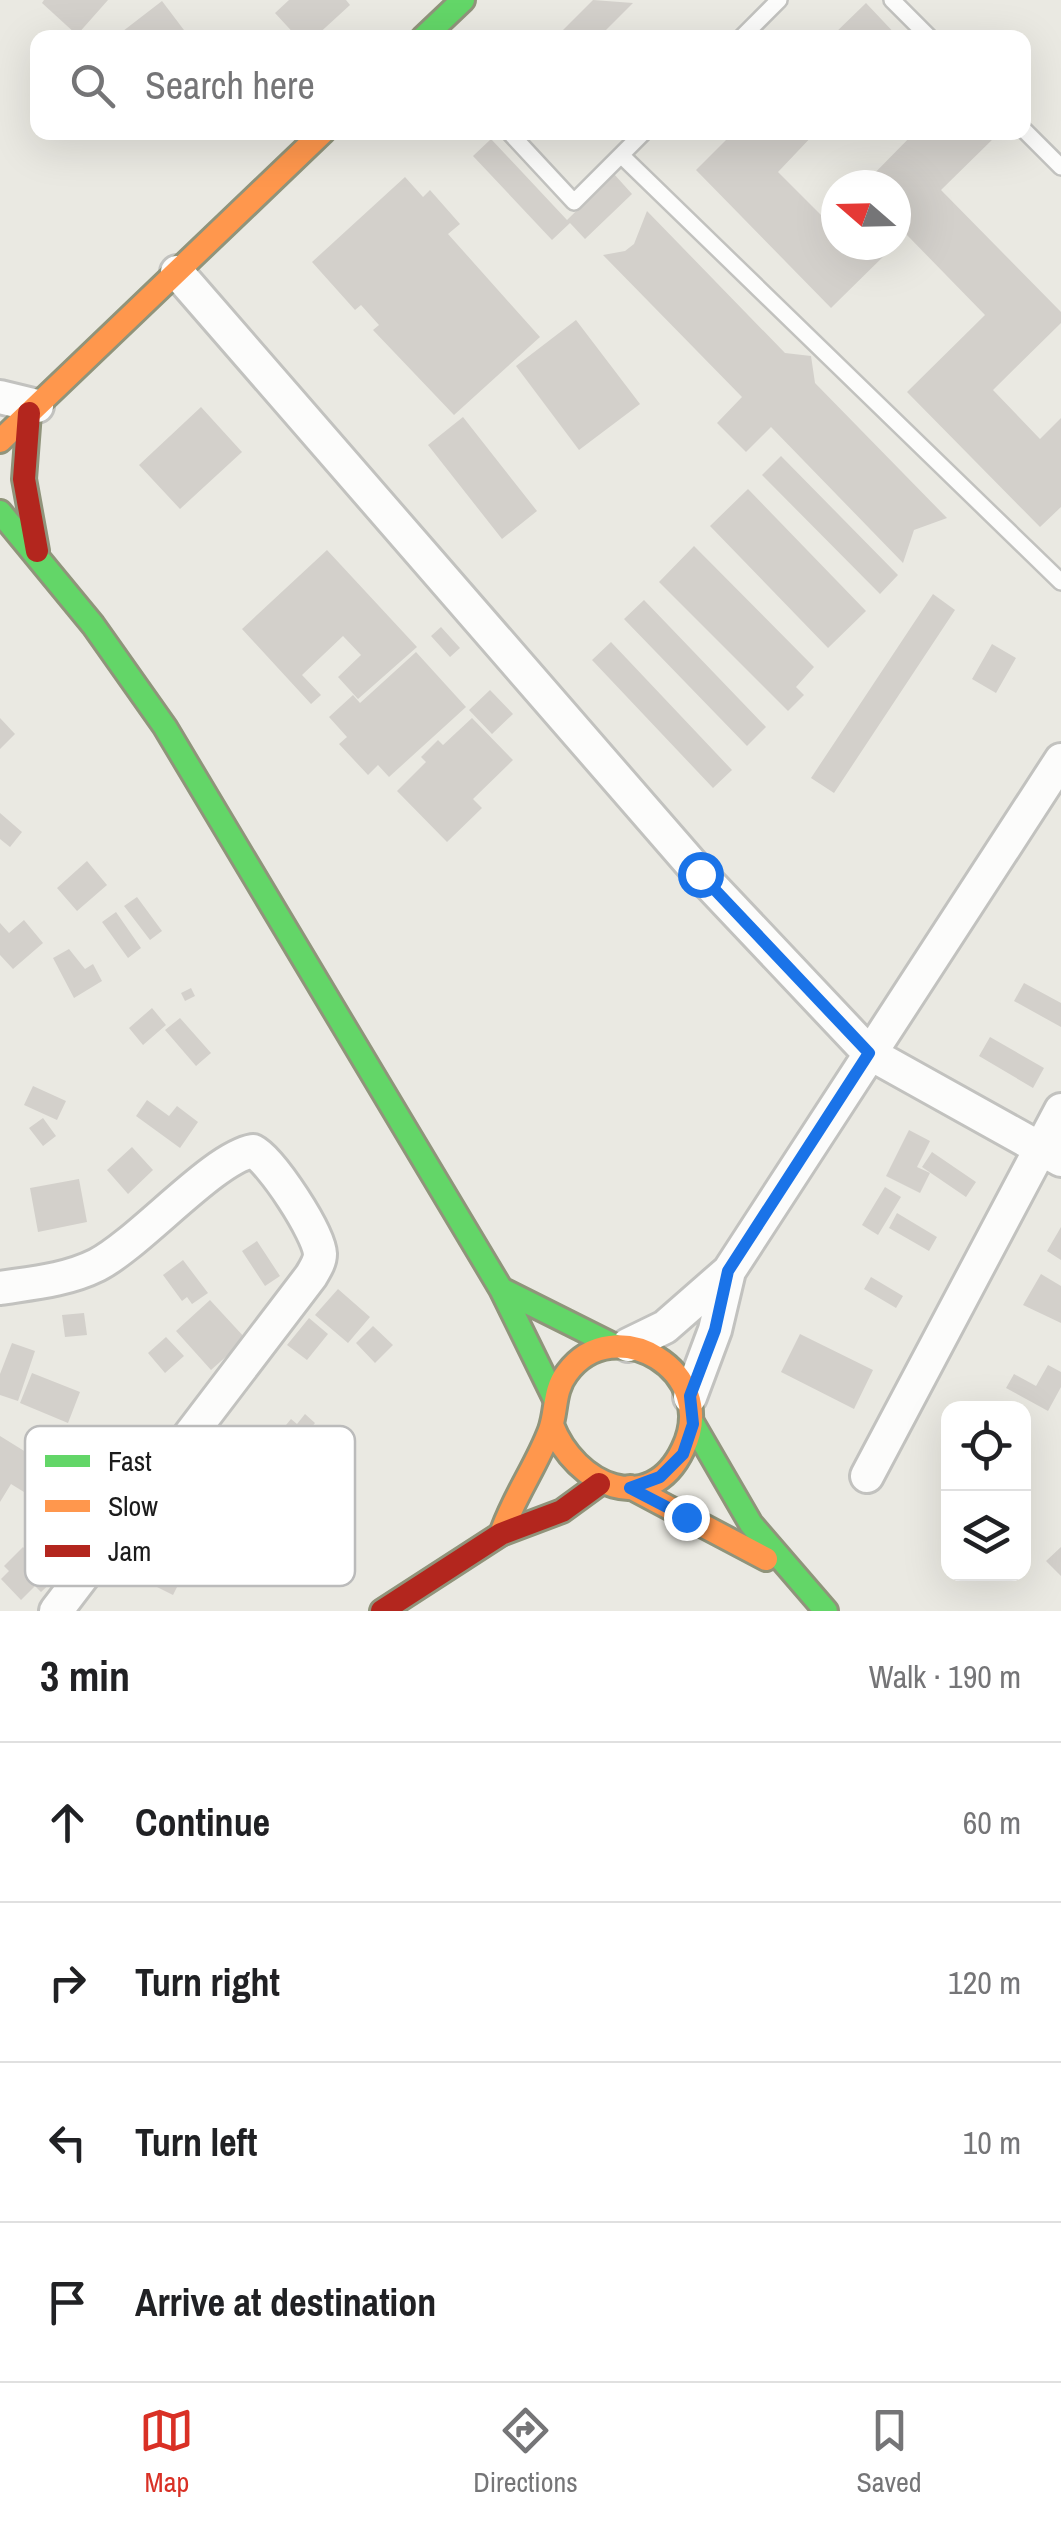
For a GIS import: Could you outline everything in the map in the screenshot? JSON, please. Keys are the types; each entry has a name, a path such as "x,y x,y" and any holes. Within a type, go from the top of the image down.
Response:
{"street":[{"path":"430,30 453,3"},
{"path":"0,441 315,140"},
{"path":"177,272 700,874 869,1053 1050,1152"},
{"path":"0,397 37,406"},
{"path":"37,406 24,480 38,558"},
{"path":"0,512 93,625 165,727 500,1289 554,1398"},
{"path":"0,541 38,558"},
{"path":"500,1534 552,1426 554,1398 566,1372 588,1354 621,1346 665,1327 728,1271 1061,760"},
{"path":"867,1476 1050,1152 1061,1110"},
{"path":"0,1288 60,1279 96,1265 222,1167 253,1152 273,1169 314,1234 320,1255 311,1276 197,1426"},
{"path":"630,1488 660,1477 683,1454 728,1271"},
{"path":"500,1289 621,1346 655,1354 677,1371 723,1488 781,1568 826,1611"},
{"path":"552,1426 560,1450 576,1471 598,1484 630,1488 781,1568"},
{"path":"382,1611 500,1534 562,1511 598,1484"},
{"path":"56,1611 75,1586"}],"lane":[{"path":"749,30 779,0"},
{"path":"892,0 922,30"},
{"path":"1031,137 1061,167"},
{"path":"516,140 574,202 636,140"},
{"path":"621,156 1061,582"}],"building":[{"path":"108,0 81,30 72,30 42,3"},
{"path":"289,0 346,0 350,5 323,30 291,30 275,13"},
{"path":"593,0 633,3 606,30 563,30"},
{"path":"162,1 184,30 124,30"},
{"path":"866,3 891,30 838,30"},
{"path":"492,140 567,220 614,174 632,194 585,239 570,223 552,240 473,156"},
{"path":"726,140 808,140 778,172 821,215 821,260 880,260 831,308 696,170"},
{"path":"907,140 992,140 941,190 1061,312 1061,323 993,390 1040,439 1061,418 1061,507 1040,527 907,392 985,315 911,239 911,170 878,170"},
{"path":"405,177 423,197 430,190 460,224 448,234 540,337 454,415 373,330 379,325 361,305 355,310 312,262"},
{"path":"647,211 785,353 811,356 815,383 947,518 914,530 903,563 771,427 746,452 717,423 742,397 603,255 625,251 634,244"},
{"path":"576,320 640,404 579,450 516,366"},
{"path":"201,407 242,452 180,509 139,465"},
{"path":"463,417 537,511 502,539 428,445"},
{"path":"781,456 898,575 880,594 762,475"},
{"path":"748,489 866,611 828,648 710,526"},
{"path":"694,546 814,667 796,687 804,695 788,711 659,582"},
{"path":"327,550 417,647 358,699 338,677 361,655 343,636 302,675 321,695 311,704 242,629"},
{"path":"933,594 955,610 834,793 811,778"},
{"path":"644,600 766,727 747,746 624,619"},
{"path":"441,627 460,648 450,657 431,636"},
{"path":"611,642 732,770 713,788 592,660"},
{"path":"992,644 1016,658 996,693 972,679"},
{"path":"416,652 466,707 389,777 378,765 368,775 339,744 347,737 329,717 353,695 360,703"},
{"path":"490,690 513,714 492,734 469,710"},
{"path":"0,718 15,734 0,749"},
{"path":"472,718 513,760 473,799 482,808 447,842 397,791 426,762 421,757 438,740 443,745"},
{"path":"0,813 22,832 10,847 0,839"},
{"path":"87,861 107,885 77,911 57,888"},
{"path":"137,897 162,931 150,940 124,906"},
{"path":"116,912 141,948 128,958 102,922"},
{"path":"24,920 43,943 13,969 0,955 0,923 9,933"},
{"path":"69,949 85,969 93,964 102,981 74,998 53,958"},
{"path":"1024,983 1061,1003 1061,1027 1014,1001"},
{"path":"191,988 195,996 185,1001 181,993"},
{"path":"152,1008 166,1025 143,1045 129,1028"},
{"path":"180,1018 211,1053 196,1066 165,1030"},
{"path":"990,1037 1044,1068 1033,1088 979,1056"},
{"path":"33,1086 66,1101 57,1120 24,1105"},
{"path":"147,1100 169,1116 177,1106 198,1122 180,1148 136,1116"},
{"path":"43,1118 56,1136 43,1146 29,1128"},
{"path":"909,1130 930,1141 917,1167 930,1173 920,1193 886,1176"},
{"path":"132,1147 153,1170 128,1194 107,1170"},
{"path":"932,1152 976,1182 966,1197 922,1167"},
{"path":"79,1179 87,1222 38,1232 30,1188"},
{"path":"885,1187 901,1197 878,1235 862,1225"},
{"path":"897,1213 937,1237 929,1251 889,1228"},
{"path":"1061,1227 1061,1260 1047,1251"},
{"path":"257,1241 280,1276 265,1286 242,1251"},
{"path":"183,1260 208,1293 192,1304 187,1297 182,1301 163,1275"},
{"path":"1041,1274 1061,1286 1061,1323 1023,1305"},
{"path":"871,1277 903,1296 896,1308 864,1289"},
{"path":"338,1289 370,1317 348,1343 315,1315"},
{"path":"210,1300 246,1339 211,1370 176,1331"},
{"path":"84,1313 87,1335 65,1337 62,1315"},
{"path":"309,1318 328,1334 307,1360 287,1345"},
{"path":"373,1326 393,1345 375,1363 356,1343"},
{"path":"800,1334 873,1370 854,1409 781,1372"},
{"path":"166,1337 184,1356 165,1373 148,1353"},
{"path":"12,1343 35,1351 18,1401 0,1395 0,1374"},
{"path":"1048,1365 1061,1372 1061,1387 1048,1411 1006,1388 1014,1374 1036,1386"},
{"path":"32,1373 80,1392 68,1423 20,1403"},
{"path":"305,1414 315,1423 285,1426 291,1419 297,1424"},
{"path":"0,1436 25,1451 25,1490 11,1484 0,1502"},
{"path":"1061,1547 1061,1576 1046,1561"},
{"path":"25,1549 25,1586 35,1586 21,1600 1,1579 9,1571 4,1566"},
{"path":"155,1586 178,1586 173,1595"}],"traffic: fast":[{"path":"431,30 463,0"},
{"path":"0,512 93,625 165,727 501,1289 554,1397"},
{"path":"501,1289 615,1346"},
{"path":"693,1424 751,1524 826,1611"}],"traffic: slow":[{"path":"0,441 315,140"},
{"path":"501,1534 550,1430 563,1380 587,1355 610,1347 634,1348 657,1358 675,1374 688,1395 691,1421 683,1449 669,1471 652,1483 633,1488 614,1486 578,1464 552,1425"},
{"path":"630,1487 766,1559"}],"traffic: jam":[{"path":"29,413 24,479 37,551"},
{"path":"382,1611 501,1534 562,1511 599,1484"}],"route":[{"path":"686,1517 630,1488 660,1477 683,1454 693,1424 690,1396 715,1330 728,1271 869,1053 700,874"}]}
